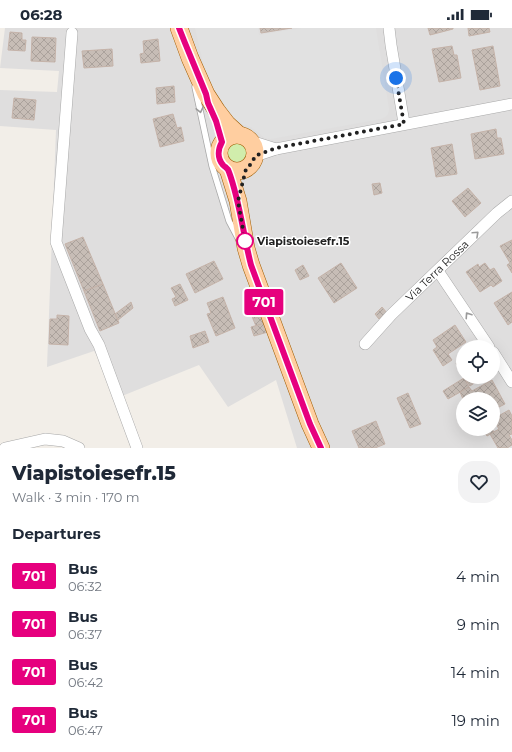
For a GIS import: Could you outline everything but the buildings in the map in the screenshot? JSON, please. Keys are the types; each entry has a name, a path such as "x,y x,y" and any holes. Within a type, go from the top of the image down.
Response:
{"main road":[{"path":"179,28 206,94 217,111 248,150"},
{"path":"206,94 222,142"},
{"path":"248,150 232,135 222,142 219,155 222,163 228,169 238,201 251,265 310,424 321,448"},
{"path":"228,169 237,171 248,150"},
{"path":"238,201 248,150"}],"street":[{"path":"188,28 190,58"},
{"path":"389,28 404,124"},
{"path":"72,33 56,242 90,329 99,345 136,448"},
{"path":"248,150 276,148 512,104"},
{"path":"248,150 276,148"},
{"name":"Via Terra Rossa","path":"365,344 391,315 497,213 512,201"},
{"path":"438,271 484,340"},
{"path":"500,363 512,382"},
{"path":"5,448 45,438 63,441 79,448"}],"lane":[{"path":"190,58 212,166 232,228 249,259"}],"shaded area":[{"path":"5,28 512,28 512,448 297,448 276,380 228,407 199,365 122,396 94,351 47,367 56,130 0,126 0,90 57,92 59,71 0,68"},
{"path":"195,28 258,28 259,35 302,28 376,28 389,109 388,114 381,119 271,139 265,138 251,127 237,123 215,95 205,71"}],"green space":[{"path":"237,142 244,145 247,152 244,159 237,162 230,159 227,152 230,145"}],"bus line":[{"name":"701","path":"179,28 216,121 222,142 219,155 222,163 228,169 238,201 246,248 251,265 310,424 321,448"}],"place":[{"name":"Viapistoiesefr.15","path":"245,241"}],"route":[{"path":"245,241 238,201 246,169 250,166 255,156 276,148 404,124 396,78"}]}
